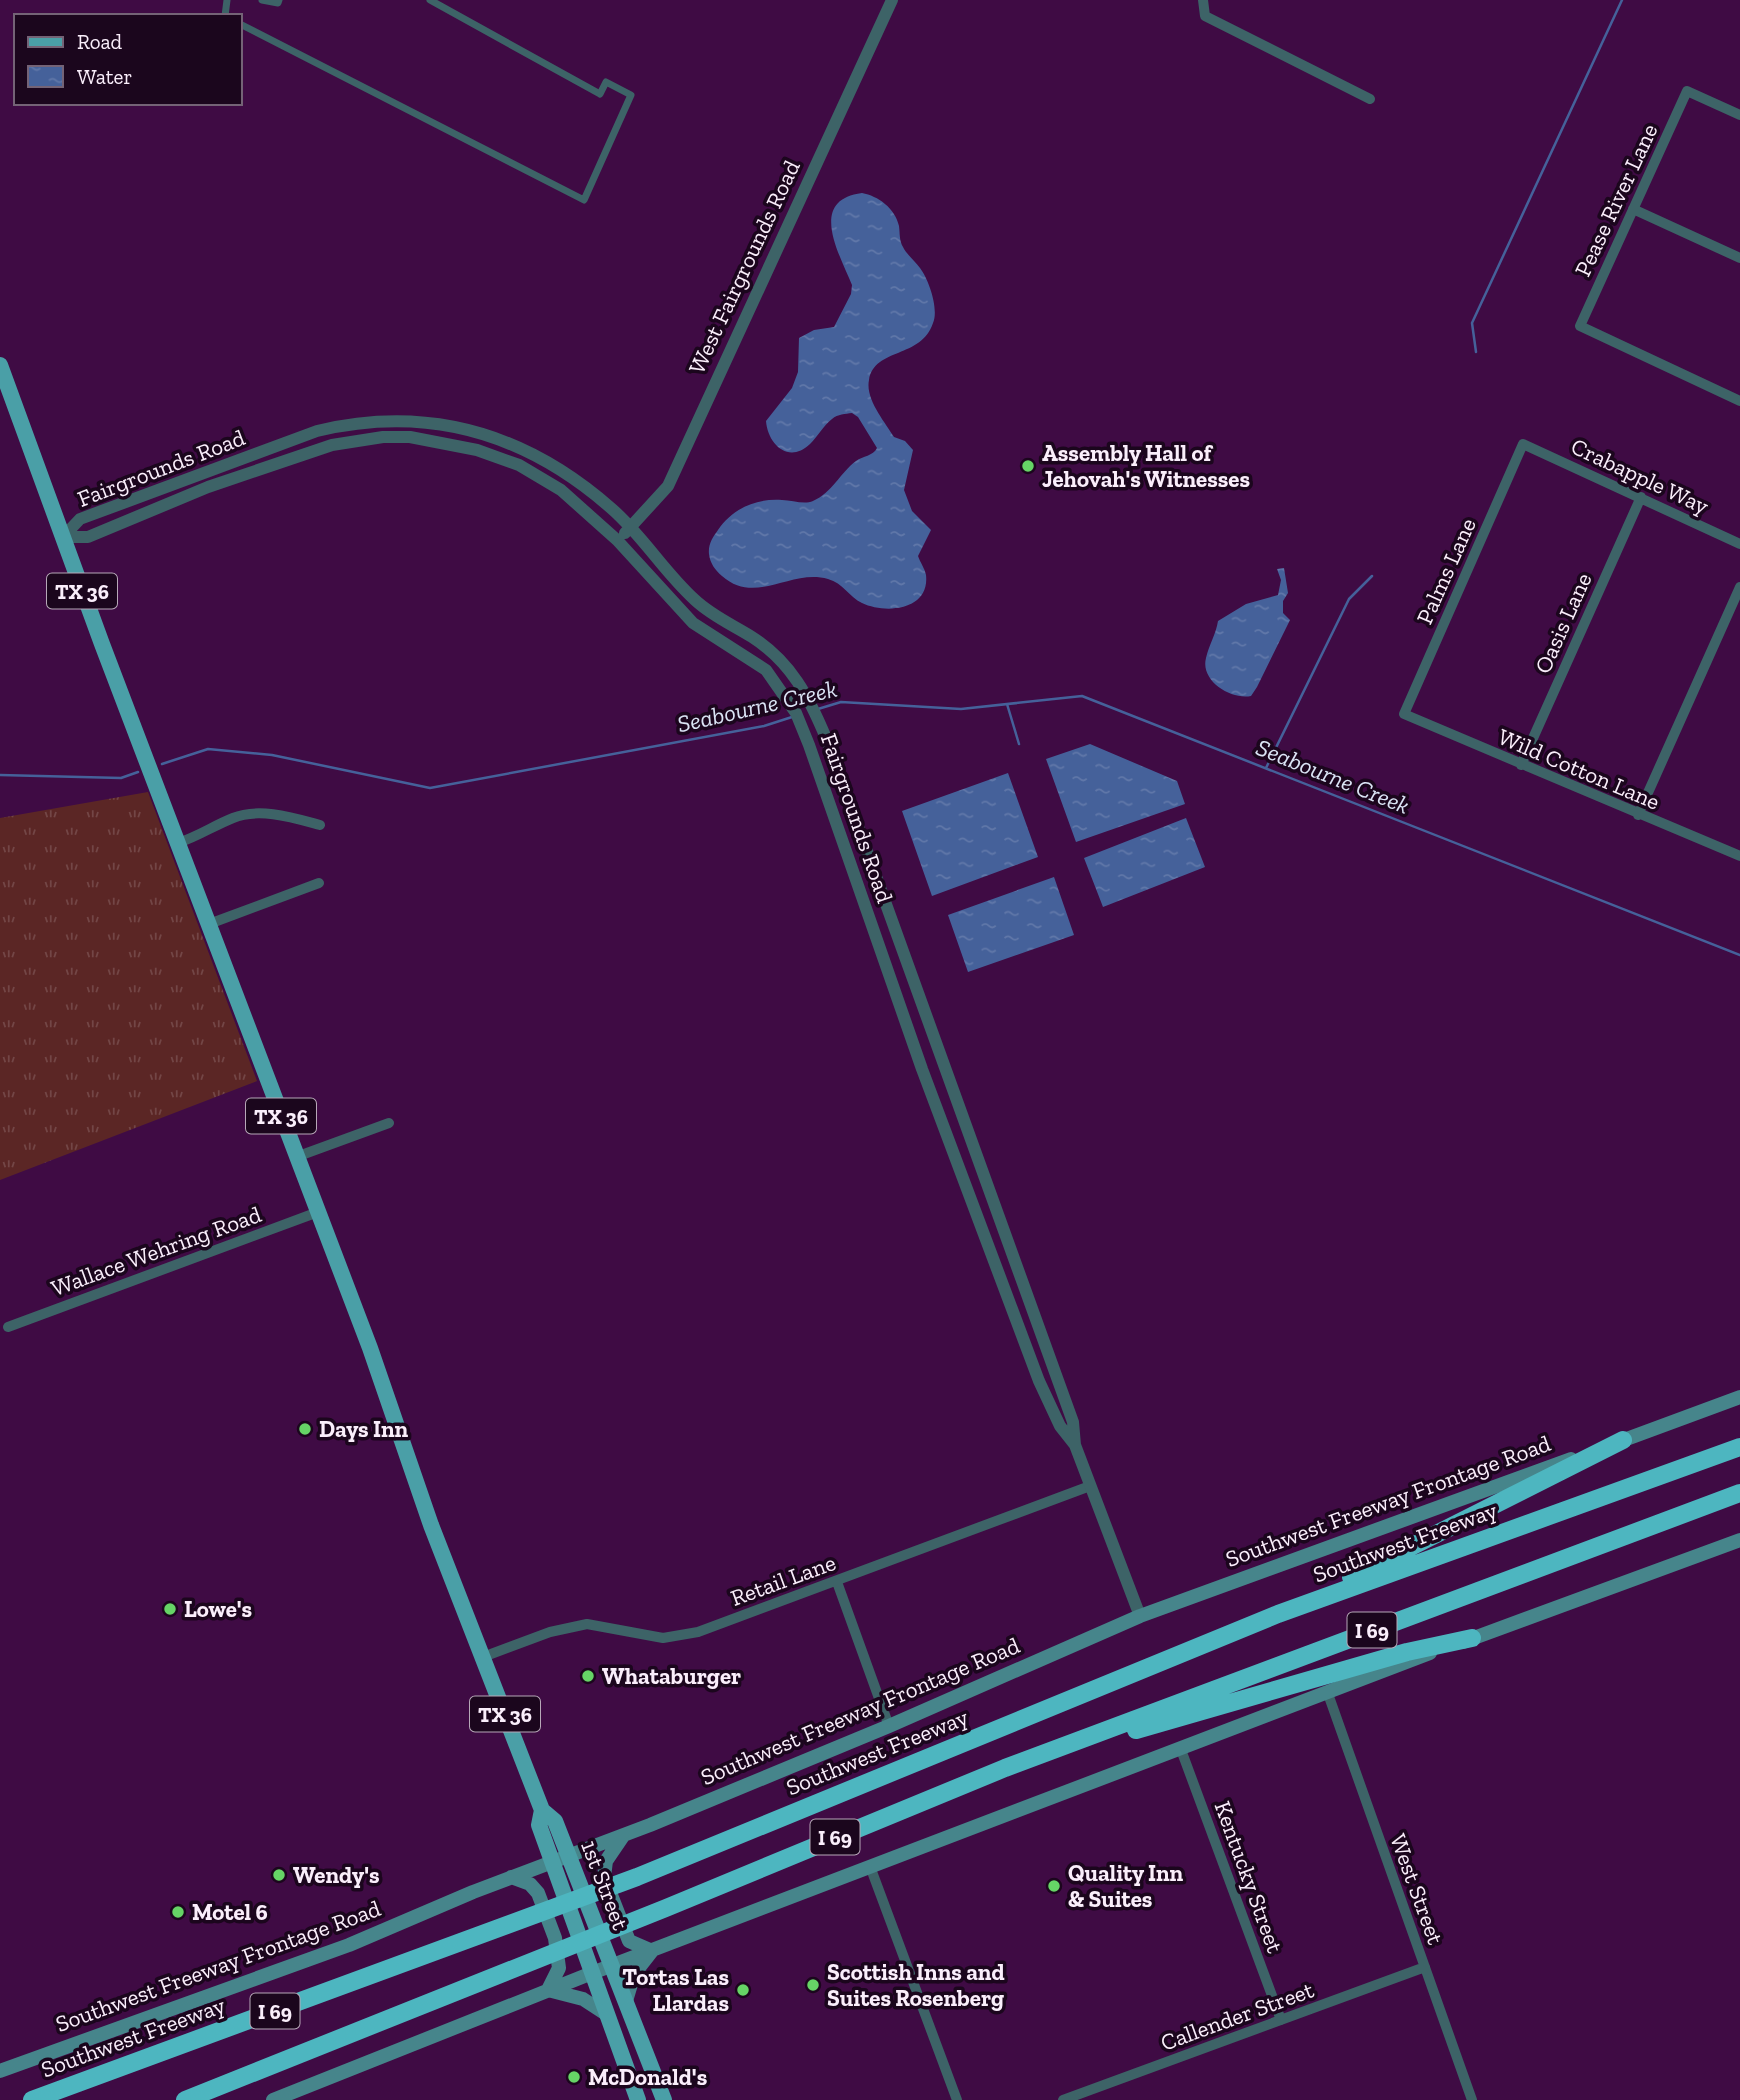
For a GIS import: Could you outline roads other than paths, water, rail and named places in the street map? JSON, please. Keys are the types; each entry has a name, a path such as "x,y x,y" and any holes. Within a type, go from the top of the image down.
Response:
{"highway":[{"path":"1278,1614 1623,1440"},
{"name":"Southwest Freeway","path":"32,2100 637,1877 1278,1614 1740,1447"},
{"name":"I 69","path":"185,2100 666,1908 1005,1768 1740,1493"},
{"path":"1005,1768 1407,1652 1472,1638"}],"main road":[{"name":"TX 36","path":"0,365 317,1212"},
{"name":"1st Street","path":"317,1212 370,1348 431,1525 542,1810 555,1821 664,2100"},
{"name":"Southwest Freeway Frontage Road","path":"0,2071 349,1945 511,1877 623,1835 889,1726 1140,1616 1740,1397"},
{"path":"273,2100 592,1973 872,1869 1180,1746 1740,1540"},
{"name":"1st Street","path":"542,1810 539,1825 551,1862 638,2100"},
{"path":"623,1835 606,1861 604,1877 629,1941 652,1951"},
{"path":"511,1877 530,1884 538,1893 555,1938 559,1968 548,1990"},
{"path":"626,2001 634,1974 652,1951"},
{"path":"548,1990 583,1999 606,2014"}],"street":[{"path":"262,0 278,4 279,0"},
{"path":"242,25 584,200 631,95 606,82 600,94 430,0"},
{"name":"West Fairgrounds Road","path":"617,540 668,486 892,0"},
{"path":"1203,0 1205,16 1370,99"},
{"name":"Pease River Lane","path":"1740,115 1688,91 1580,326 1740,401"},
{"path":"1633,209 1740,258"},
{"name":"Fairgrounds Road","path":"63,537 80,519 317,431 348,424 436,422 523,448 554,464 613,510 697,602 778,656 797,679 826,738 1073,1422 1075,1445 1140,1616"},
{"name":"Fairgrounds Road","path":"63,537 88,537 267,466 332,445 383,436 410,437 458,445 519,465 561,490 617,540 694,623 744,653 766,670 782,689 809,745 922,1069 1039,1381 1060,1426 1075,1445"},
{"name":"Crabapple Way","path":"1523,444 1740,544"},
{"name":"Palms Lane","path":"1404,714 1523,444"},
{"name":"Oasis Lane","path":"1521,765 1641,497"},
{"path":"1637,815 1740,587"},
{"name":"Wild Cotton Lane","path":"1404,714 1637,815 1740,856"},
{"path":"178,843 204,835 234,817 252,814 290,817 320,824"},
{"path":"209,924 319,883"},
{"path":"296,1157 389,1123"},
{"name":"Wallace Wehring Road","path":"8,1327 317,1212"},
{"name":"Retail Lane","path":"483,1657 550,1632 587,1624 645,1637 678,1636 836,1581 1090,1486"},
{"path":"836,1581 889,1726"},
{"name":"West Street","path":"1326,1691 1472,2100"},
{"name":"Kentucky Street","path":"1180,1746 1281,2021"},
{"path":"872,1869 957,2100"},
{"name":"Callender Street","path":"1063,2100 1424,1967"}],"water":[{"path":"862,193 880,200 894,214 902,244 927,280 935,310 933,323 927,334 909,348 880,362 869,380 870,395 881,417 894,437 905,441 913,450 904,490 912,511 931,530 918,556 926,575 921,596 914,603 893,608 862,603 838,584 814,577 748,588 722,576 709,554 714,535 730,516 745,506 772,500 806,503 813,501 825,493 856,461 877,448 858,417 852,413 834,417 810,444 795,452 787,452 775,444 766,421 792,388 798,372 799,338 814,330 834,327 851,294 852,285 835,245 832,217 836,206 845,198"},
{"path":"1284,568 1288,593 1283,601 1283,613 1290,620 1251,696 1226,692 1212,681 1205,666 1218,621 1246,604 1278,595 1281,580 1277,569"},
{"path":"1090,744 1177,781 1185,804 1076,842 1046,759"},
{"path":"1008,773 1038,857 932,896 902,811"},
{"path":"1186,818 1205,867 1103,907 1084,858"},
{"path":"1054,877 1074,935 968,972 948,915"}],"waterway":[{"path":"1476,352 1472,323 1622,0"},
{"path":"1266,768 1349,599 1372,576"},
{"name":"Seabourne Creek","path":"818,709 841,702 961,709 1082,696 1740,955"},
{"path":"1007,704 1019,744"},
{"name":"Seabourne Creek","path":"162,764 208,749 272,755 430,788 764,726 792,717"},
{"name":"Seabourne Creek","path":"0,775 121,778 138,772"}],"place":[{"name":"Assembly Hall of Jehovah's Witnesses","path":"1028,466"},
{"name":"Days Inn","path":"305,1429"},
{"name":"Lowe's","path":"170,1609"},
{"name":"Whataburger","path":"588,1676"},
{"name":"Wendy's","path":"279,1875"},
{"name":"Quality Inn & Suites","path":"1054,1886"},
{"name":"Motel 6","path":"178,1912"},
{"name":"Scottish Inns and Suites Rosenberg","path":"813,1985"},
{"name":"Tortas Las Llardas","path":"743,1990"},
{"name":"McDonald's","path":"574,2077"}]}
